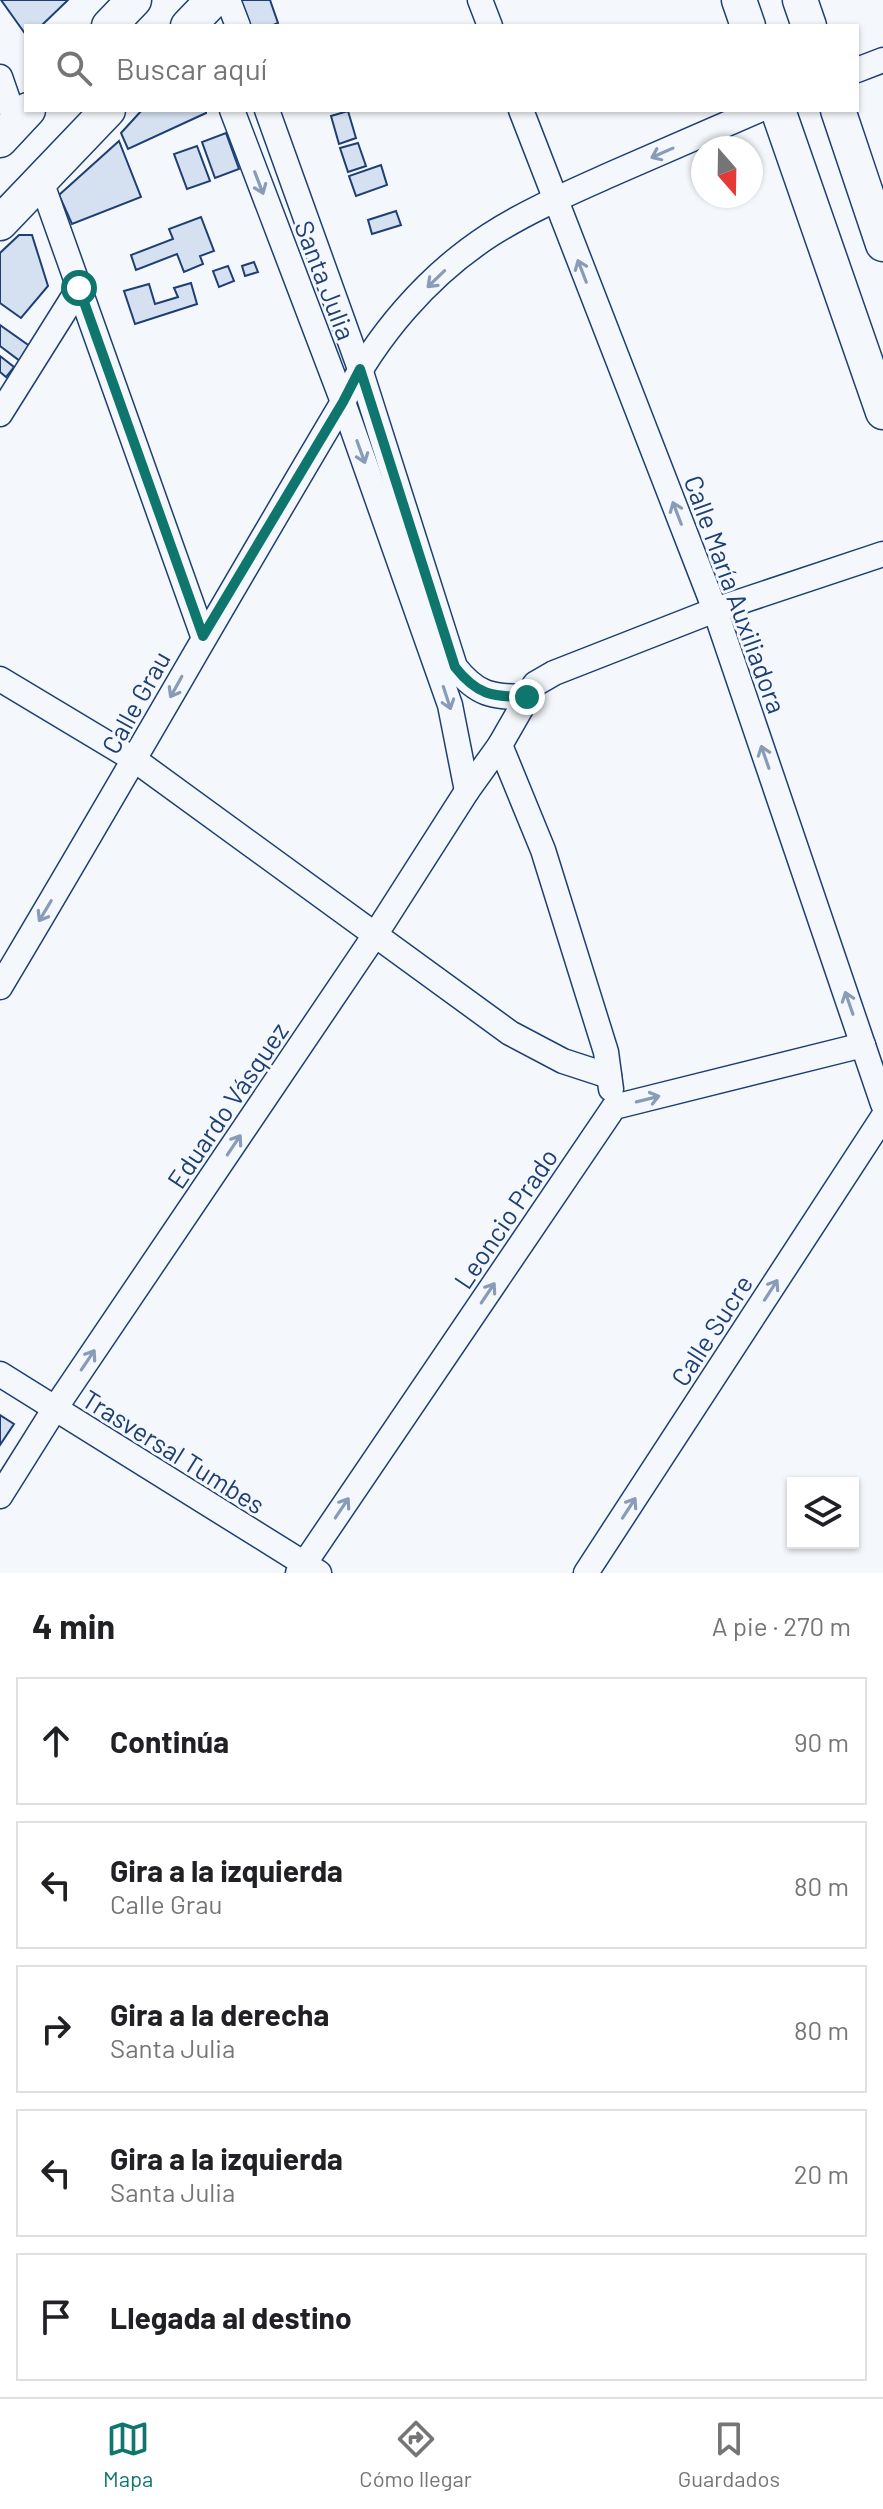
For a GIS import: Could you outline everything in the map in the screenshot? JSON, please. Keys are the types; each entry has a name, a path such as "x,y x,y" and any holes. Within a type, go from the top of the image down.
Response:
{"main road":[{"path":"111,24 134,0"},
{"path":"739,0 747,24"},
{"path":"800,0 808,24"},
{"path":"0,223 106,112"},
{"path":"779,112 883,412"},
{"path":"839,112 883,244"}],"street":[{"path":"228,0 237,24"},
{"path":"480,0 489,24"},
{"path":"859,69 883,60"},
{"path":"0,77 15,124"},
{"name":"Santa Julia","path":"233,112 343,402 450,705 467,791"},
{"name":"Santa Julia","path":"268,112 360,369 455,667 469,685 495,697 527,697"},
{"name":"Calle María Auxiliadora","path":"522,112 715,610 883,1104"},
{"name":"Calle Grau","path":"0,987 360,369 412,302 445,270 489,236 554,200 754,112"},
{"path":"41,181 203,636"},
{"path":"0,414 79,288"},
{"path":"527,697 535,684 554,673 715,610 883,554"},
{"path":"0,679 135,760 510,1033 563,1061 609,1076"},
{"name":"Eduardo Vásquez","path":"0,1496 54,1410 375,935 500,745 527,697"},
{"path":"500,745 543,850 606,1052 614,1107 863,1045"},
{"name":"Leoncio Prado","path":"307,1570 614,1107"},
{"name":"Calle Sucre","path":"586,1573 883,1117"},
{"name":"Trasversal Tumbes","path":"0,1374 307,1570"}],"building":[{"path":"1,0 68,0 43,24 24,24 24,32"},
{"path":"239,0 270,0 278,23 247,24"},
{"path":"140,112 206,112 128,149 121,133"},
{"path":"348,112 356,138 339,144 331,116"},
{"path":"226,133 239,169 215,178 202,142"},
{"path":"119,141 141,197 72,224 59,195"},
{"path":"358,143 366,166 348,172 340,148"},
{"path":"197,146 210,181 187,189 174,154"},
{"path":"381,165 387,185 356,196 349,176"},
{"path":"396,211 401,225 372,234 368,220"},
{"path":"201,217 214,251 200,256 203,264 184,272 177,254 136,270 131,255 173,239 169,229"},
{"path":"19,235 32,235 48,286 21,318 0,303 0,253"},
{"path":"254,262 258,272 245,276 242,266"},
{"path":"228,266 234,281 219,287 213,271"},
{"path":"191,283 197,304 135,324 124,291 149,284 155,304 178,297 174,288"},
{"path":"0,325 31,347 20,361 0,346"},
{"path":"0,356 14,367 6,377 0,372"},
{"path":"0,1415 14,1424 0,1445"}],"route":[{"path":"79,288 203,636 360,369 455,667 469,685 495,697 527,697"}]}
